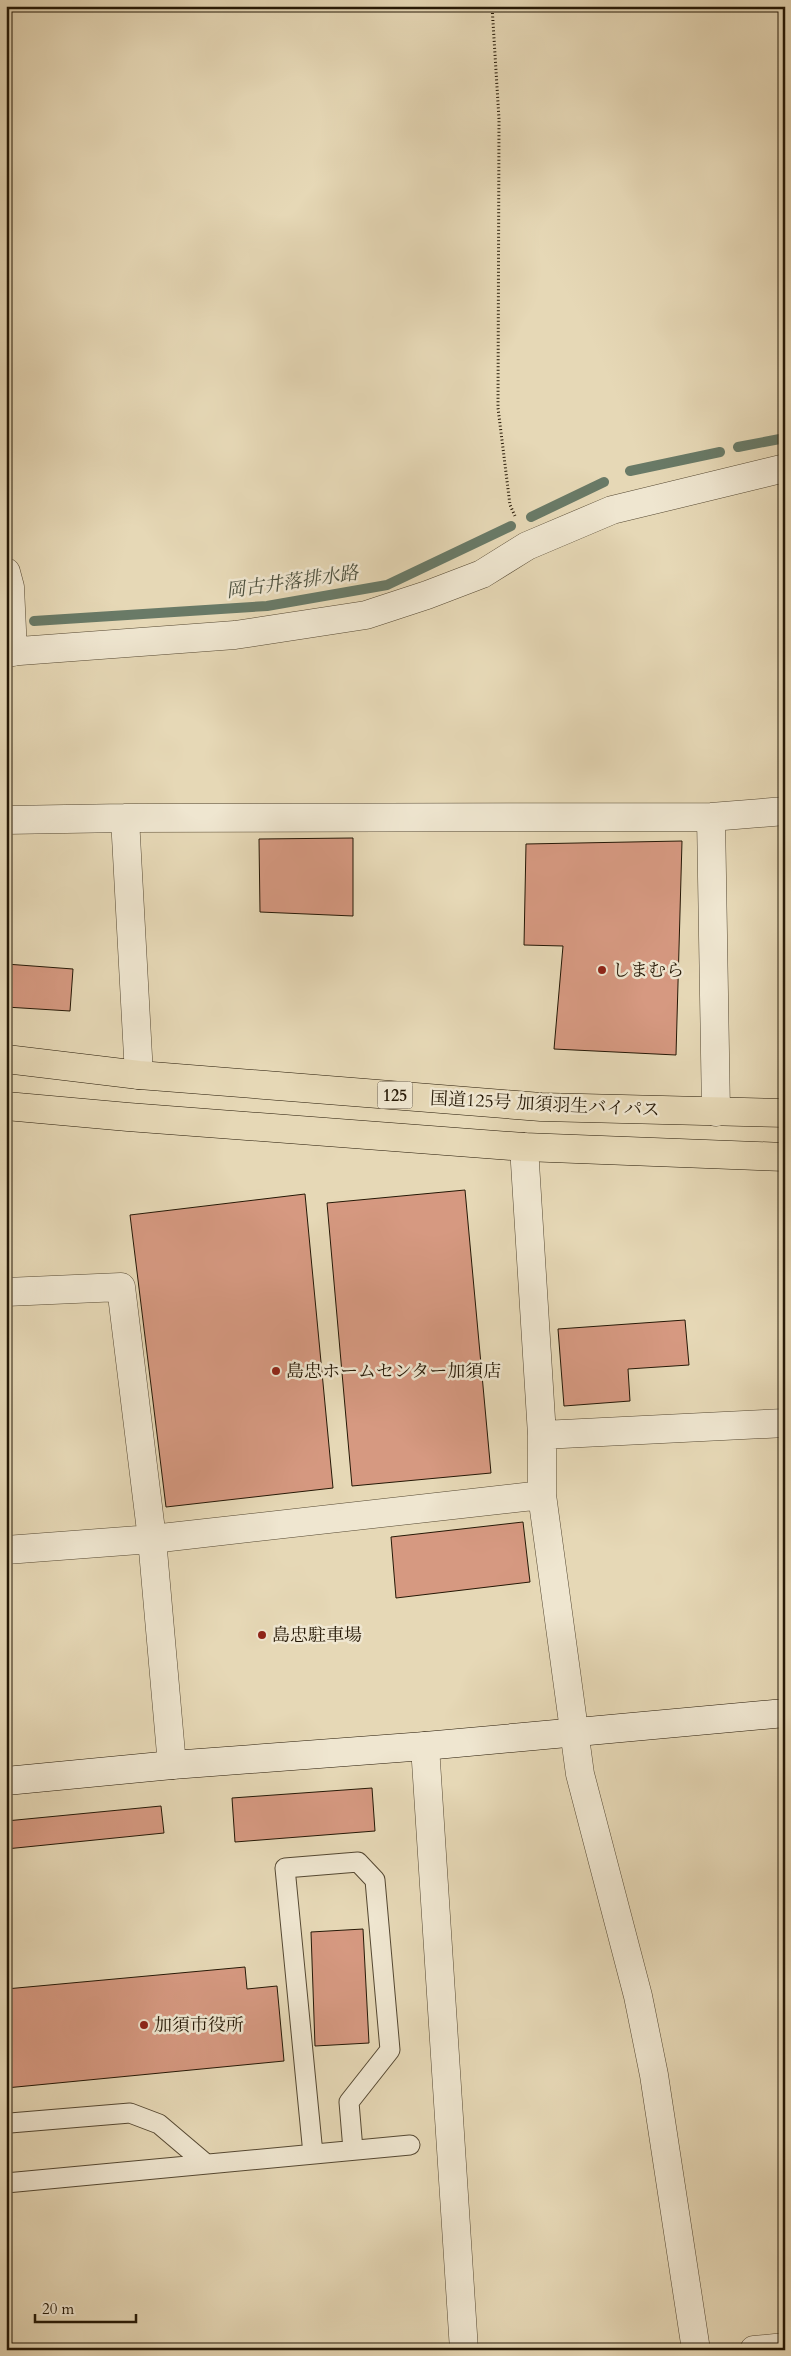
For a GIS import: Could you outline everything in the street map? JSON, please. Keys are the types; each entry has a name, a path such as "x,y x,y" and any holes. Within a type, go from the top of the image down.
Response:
{"highway":[{"name":"国道125号 加須羽生バイパス","path":"6,1059 139,1075 541,1107 785,1113"},
{"path":"6,1106 524,1147 785,1157"}],"street":[{"path":"6,572 10,587 11,636 235,635 366,615 482,574 527,546 612,510 785,468"},
{"path":"6,820 711,817 785,811"},
{"path":"711,817 716,1112"},
{"path":"125,818 139,1075"},
{"path":"524,1147 542,1434 542,1495 580,1774 638,1996 654,2075 696,2350"},
{"path":"6,1292 121,1287 152,1538 172,1765"},
{"path":"542,1434 785,1423"},
{"path":"6,1550 152,1538 542,1495"},
{"path":"6,1781 172,1765 425,1746 785,1713"},
{"path":"425,1746 464,2350"},
{"path":"754,2350 785,2347"}],"lane":[{"path":"313,2154 285,1868 358,1862 375,1880 390,2050 349,2102 352,2150"},
{"path":"10,2123 130,2113 159,2124 205,2163"},
{"path":"6,2184 205,2163 410,2145"}],"path":[{"path":"492,6 499,119 498,408 510,505 514,514"}],"building":[{"path":"353,838 353,916 260,912 259,839"},
{"path":"682,841 676,1055 554,1049 563,946 524,945 526,844"},
{"path":"6,964 73,969 70,1011 6,1007"},
{"path":"465,1190 491,1473 352,1486 327,1203"},
{"path":"305,1194 333,1488 166,1507 130,1215"},
{"path":"685,1320 689,1365 628,1369 630,1401 564,1406 558,1329"},
{"path":"523,1522 530,1582 396,1598 391,1537"},
{"path":"372,1788 375,1831 235,1842 232,1798"},
{"path":"161,1806 164,1833 6,1849 6,1821"},
{"path":"363,1929 369,2043 315,2046 311,1932"},
{"name":"加須市役所","path":"245,1967 247,1989 277,1986 284,2061 6,2088 6,1989"},
{"path":"7,2087 11,2142 6,2142"}],"waterway":[{"name":"岡古井落排水路","path":"738,447 785,438"},
{"name":"岡古井落排水路","path":"630,471 720,452"},
{"name":"岡古井落排水路","path":"531,517 604,482"},
{"name":"岡古井落排水路","path":"34,621 267,606 387,585 511,526"}],"place":[{"name":"しまむら","path":"602,970"},
{"name":"島忠ホームセンター加須店","path":"276,1371"},
{"name":"島忠駐車場","path":"262,1635"},
{"name":"加須市役所","path":"144,2025"}]}
